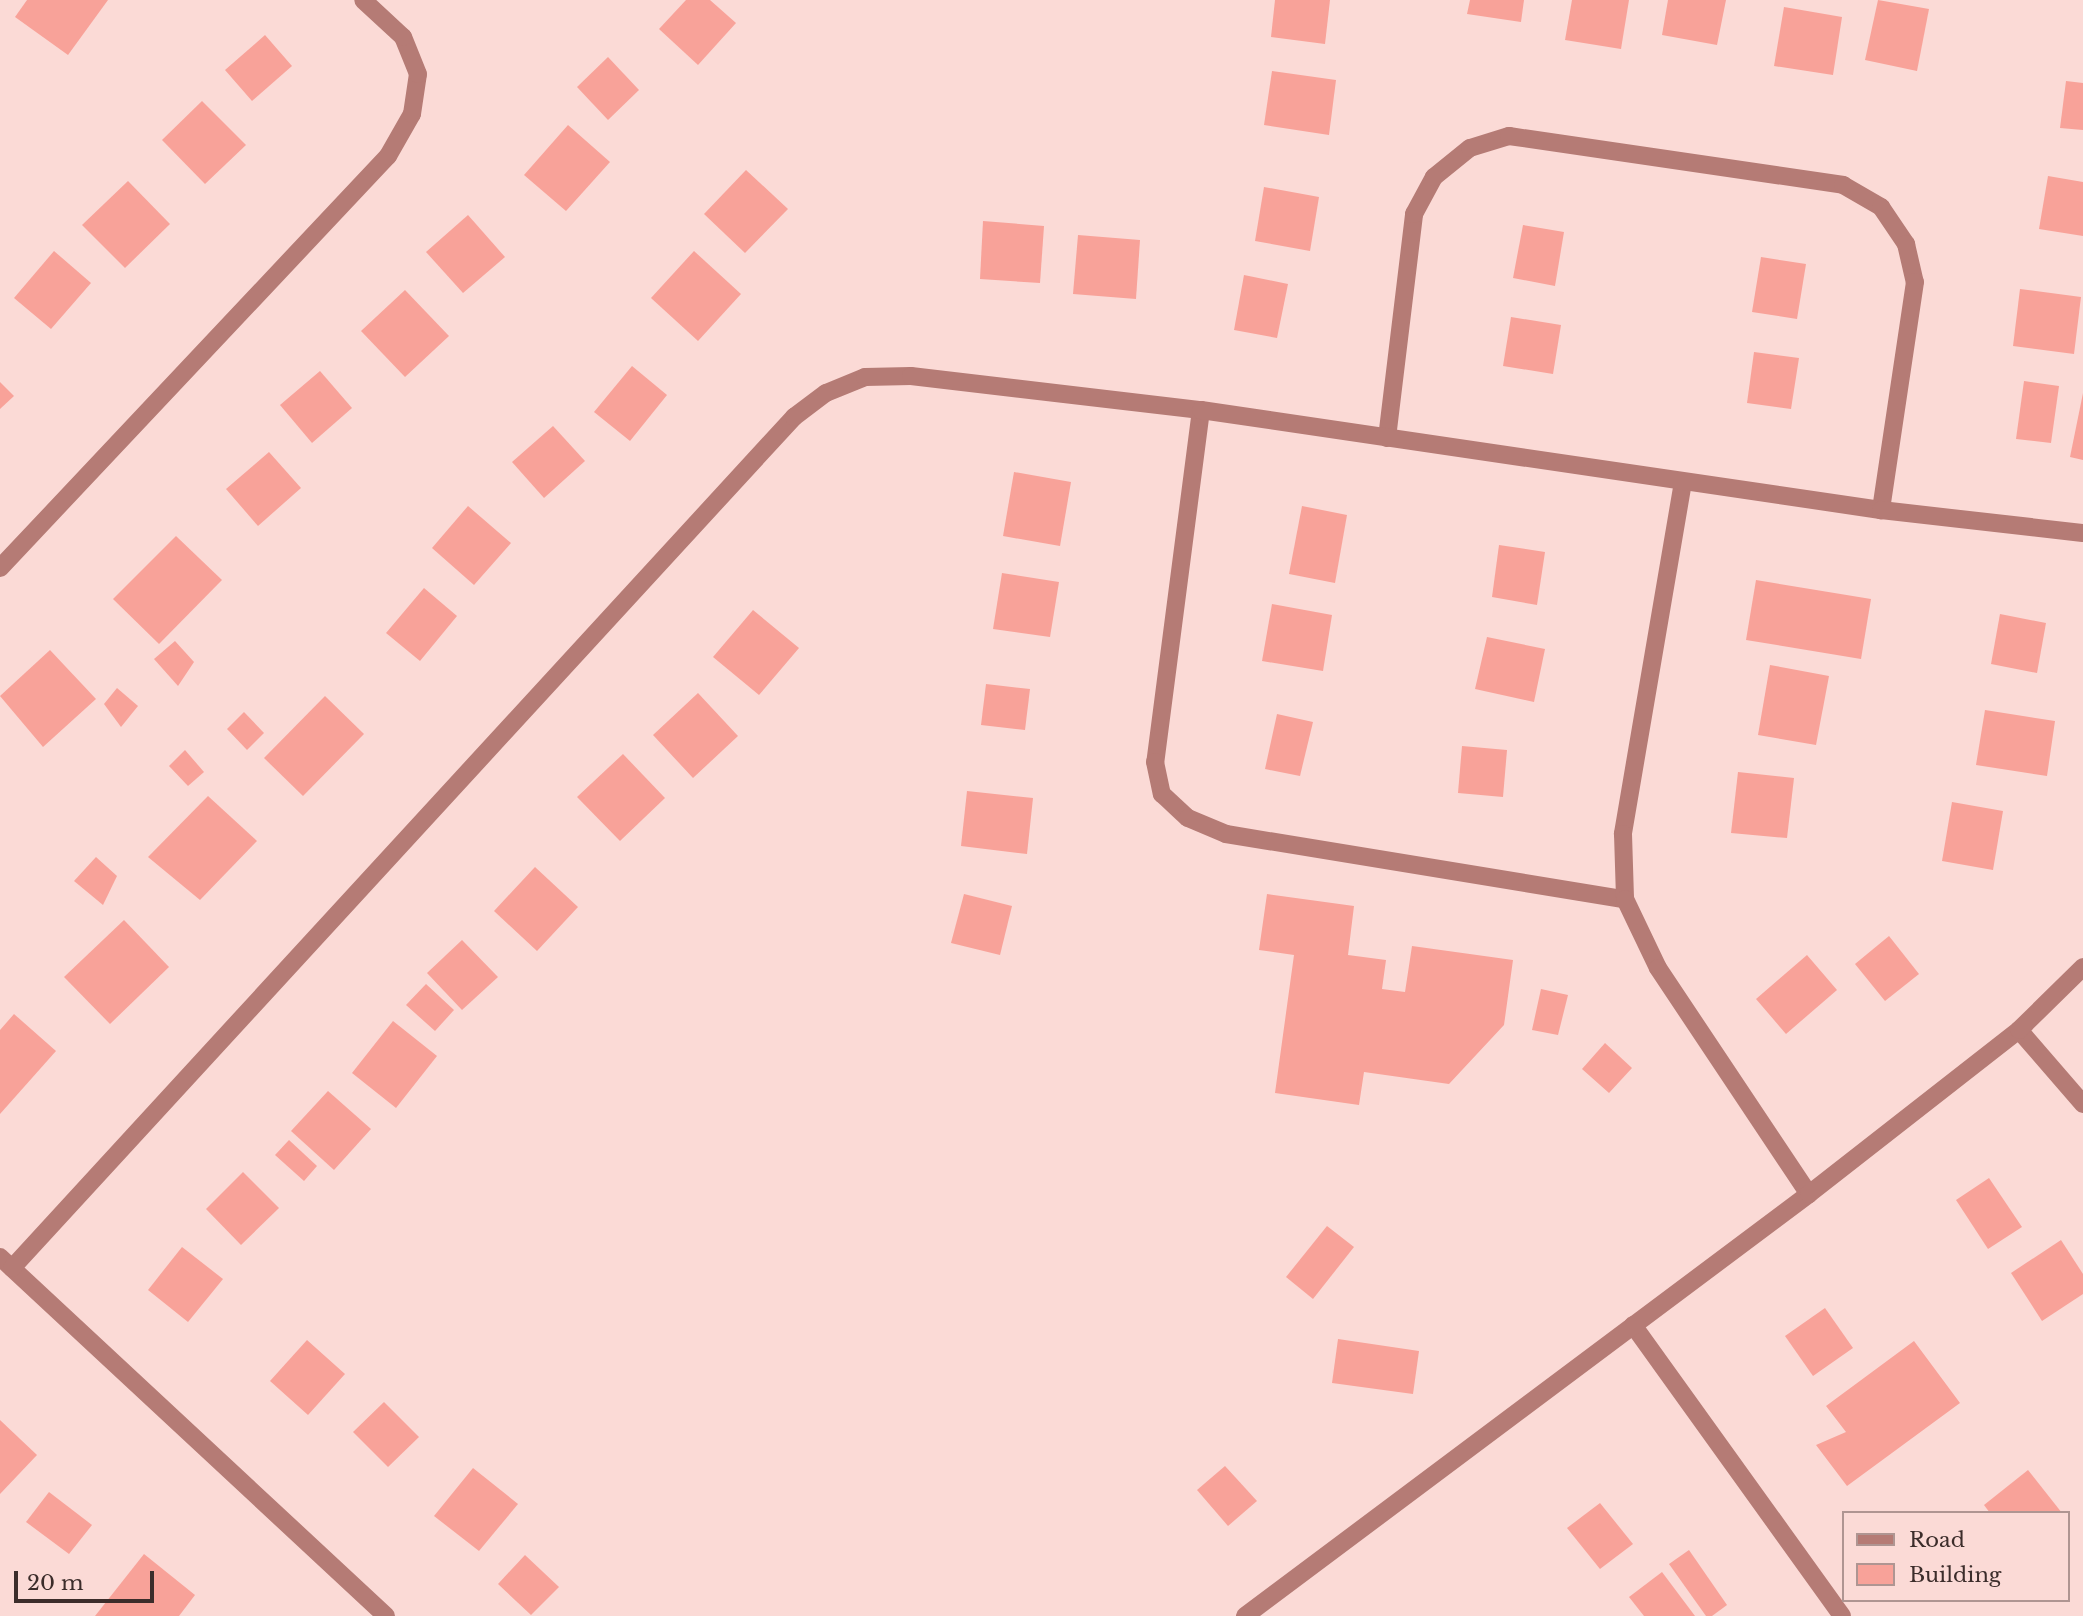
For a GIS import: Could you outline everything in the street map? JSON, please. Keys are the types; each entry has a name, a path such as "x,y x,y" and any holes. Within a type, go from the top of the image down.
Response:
{"street":[{"path":"0,568 388,156 412,114 418,74 403,37 363,0"},
{"path":"1387,438 1415,214 1433,177 1470,148 1509,136 1523,138 1843,185 1881,207 1906,244 1915,282 1881,510"},
{"path":"386,1616 6,1262 794,417 826,393 865,377 911,376 1201,410 1881,510 2083,533"},
{"path":"1201,410 1155,762 1162,794 1188,818 1226,834 1625,899"},
{"path":"1683,482 1623,834 1625,899 1658,968 1809,1194"},
{"path":"1245,1616 1809,1194 2020,1030 2083,967"},
{"path":"2020,1030 2083,1104"},
{"path":"1633,1325 1842,1616"}],"building":[{"path":"27,0 108,0 68,55 15,17"},
{"path":"686,0 710,0 736,23 698,65 659,29"},
{"path":"1275,0 1330,0 1325,44 1271,37"},
{"path":"1470,0 1524,0 1521,22 1467,14"},
{"path":"1572,0 1629,0 1621,49 1565,40"},
{"path":"1668,0 1726,0 1717,45 1662,35"},
{"path":"1878,0 1929,9 1917,71 1865,60"},
{"path":"1784,7 1842,17 1833,75 1774,66"},
{"path":"265,35 292,66 252,101 225,70"},
{"path":"608,57 639,90 608,120 577,87"},
{"path":"1272,71 1336,80 1329,135 1264,125"},
{"path":"2066,81 2083,83 2083,130 2060,128"},
{"path":"202,101 246,145 205,184 162,140"},
{"path":"568,125 610,162 566,211 524,175"},
{"path":"746,170 788,209 745,253 704,214"},
{"path":"2048,176 2083,182 2083,236 2039,229"},
{"path":"128,181 170,224 125,268 82,225"},
{"path":"1264,187 1319,197 1310,251 1255,241"},
{"path":"468,215 505,257 463,293 426,252"},
{"path":"983,221 1044,226 1040,283 980,279"},
{"path":"1523,225 1564,232 1555,286 1513,278"},
{"path":"1078,235 1140,240 1136,299 1073,294"},
{"path":"54,251 91,283 51,329 14,298"},
{"path":"694,251 741,294 698,341 651,298"},
{"path":"1761,257 1806,264 1797,319 1752,312"},
{"path":"1244,275 1288,284 1277,338 1234,330"},
{"path":"2020,289 2081,297 2074,354 2013,346"},
{"path":"405,290 449,336 405,377 361,331"},
{"path":"1511,317 1561,325 1553,374 1503,366"},
{"path":"1754,352 1799,358 1791,409 1747,403"},
{"path":"632,366 667,395 630,441 594,412"},
{"path":"320,371 352,408 312,443 280,405"},
{"path":"2024,381 2059,386 2051,443 2016,439"},
{"path":"0,382 14,396 0,409"},
{"path":"2083,393 2083,460 2070,457"},
{"path":"553,426 585,461 544,498 512,462"},
{"path":"269,452 301,488 258,526 226,489"},
{"path":"1014,472 1071,482 1060,546 1003,536"},
{"path":"468,506 511,543 474,585 432,548"},
{"path":"1302,506 1347,515 1335,583 1289,574"},
{"path":"176,536 222,580 159,644 113,599"},
{"path":"1499,545 1545,552 1537,605 1492,597"},
{"path":"1002,573 1059,582 1050,637 993,629"},
{"path":"1756,580 1871,599 1861,659 1746,640"},
{"path":"424,588 457,616 420,661 386,633"},
{"path":"1272,604 1332,615 1323,671 1262,661"},
{"path":"753,610 799,648 759,695 713,657"},
{"path":"2000,614 2046,623 2037,673 1991,664"},
{"path":"1487,637 1545,649 1534,702 1475,689"},
{"path":"175,641 194,662 178,686 154,659"},
{"path":"50,650 96,699 43,747 0,696"},
{"path":"1770,665 1829,676 1816,745 1758,735"},
{"path":"986,684 1030,689 1025,730 981,725"},
{"path":"117,688 138,706 121,727 104,704"},
{"path":"698,693 738,736 693,778 653,735"},
{"path":"325,696 364,734 303,796 264,758"},
{"path":"1985,710 2055,721 2047,776 1976,765"},
{"path":"244,712 264,733 247,750 227,729"},
{"path":"1277,714 1313,722 1300,776 1265,769"},
{"path":"1462,746 1507,750 1503,797 1458,793"},
{"path":"185,750 204,772 188,786 169,766"},
{"path":"623,754 665,798 620,841 577,797"},
{"path":"1738,772 1794,778 1787,838 1731,833"},
{"path":"967,791 1033,798 1027,854 961,846"},
{"path":"208,796 257,841 200,900 148,857"},
{"path":"1952,802 2003,811 1993,870 1942,861"},
{"path":"96,857 117,876 103,905 74,881"},
{"path":"535,867 578,907 537,951 494,911"},
{"path":"964,894 1012,906 1000,955 951,943"},
{"path":"1267,894 1354,906 1348,955 1386,960 1382,989 1405,992 1412,946 1513,960 1504,1025 1449,1084 1364,1072 1359,1105 1275,1093 1294,955 1259,950"},
{"path":"124,920 169,967 110,1024 64,977"},
{"path":"1889,936 1919,974 1885,1001 1855,964"},
{"path":"462,940 498,977 462,1010 427,973"},
{"path":"1807,955 1837,990 1786,1034 1756,999"},
{"path":"426,984 454,1010 435,1031 406,1005"},
{"path":"1541,989 1568,995 1558,1035 1532,1030"},
{"path":"14,1014 56,1051 0,1114 0,1030"},
{"path":"393,1021 437,1056 396,1108 352,1073"},
{"path":"1605,1043 1632,1068 1609,1093 1582,1069"},
{"path":"328,1091 371,1129 334,1170 291,1131"},
{"path":"289,1140 317,1166 304,1181 275,1155"},
{"path":"243,1172 279,1208 241,1245 206,1209"},
{"path":"1989,1178 2022,1227 1988,1249 1956,1200"},
{"path":"1327,1226 1354,1247 1313,1299 1286,1277"},
{"path":"2061,1240 2083,1274 2083,1294 2042,1321 2011,1273"},
{"path":"182,1247 223,1279 188,1322 148,1290"},
{"path":"1825,1308 1853,1348 1813,1376 1785,1336"},
{"path":"1338,1339 1419,1351 1413,1394 1332,1383"},
{"path":"307,1340 345,1374 308,1415 270,1381"},
{"path":"1914,1341 1960,1403 1847,1486 1816,1445 1846,1432 1826,1406"},
{"path":"384,1402 419,1437 388,1467 353,1432"},
{"path":"0,1420 37,1455 0,1494"},
{"path":"1225,1466 1257,1501 1228,1526 1197,1490"},
{"path":"473,1468 518,1504 479,1551 434,1516"},
{"path":"2028,1470 2060,1511 1988,1511 1984,1505"},
{"path":"49,1492 92,1525 69,1554 26,1522"},
{"path":"1600,1503 1633,1544 1600,1569 1567,1528"},
{"path":"1689,1550 1727,1605 1712,1616 1706,1616 1669,1564"},
{"path":"144,1554 195,1595 179,1616 95,1616"},
{"path":"525,1555 559,1587 531,1615 498,1584"},
{"path":"1662,1572 1695,1616 1644,1616 1629,1597"}]}
